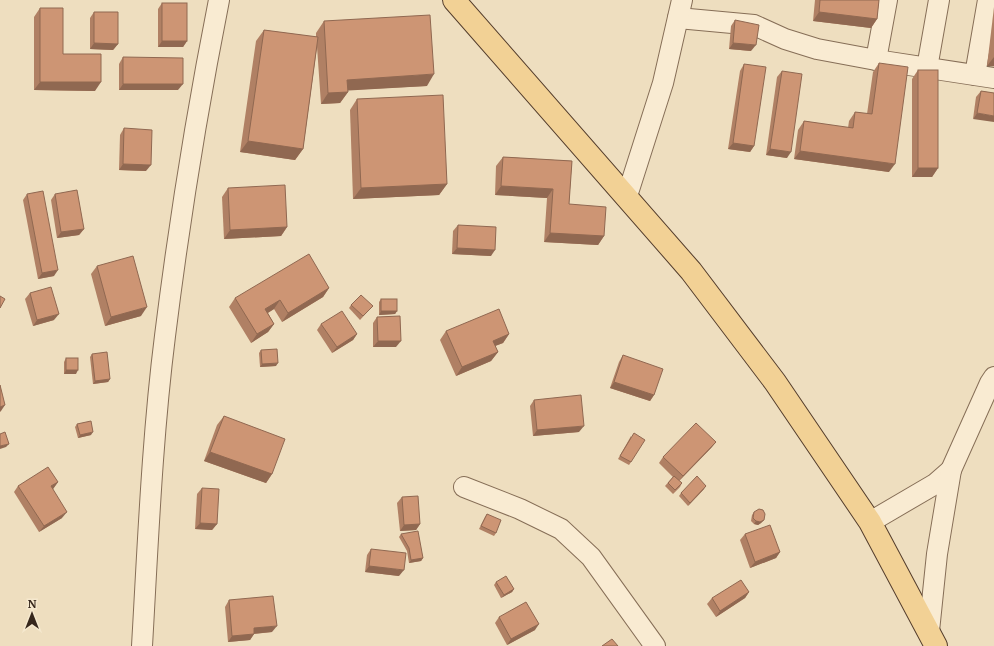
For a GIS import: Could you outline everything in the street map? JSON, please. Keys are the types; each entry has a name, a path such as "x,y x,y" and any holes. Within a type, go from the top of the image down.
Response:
{"main road":[{"path":"454,0 691,271 775,382 870,522 932,638"}],"street":[{"path":"142,646 154,449 165,337 183,202 204,74 219,0"},
{"path":"876,60 887,0"},
{"path":"927,68 939,0"},
{"path":"627,196 663,83 680,9 754,25 785,39 817,49 985,77 988,0"},
{"path":"932,638 937,554 951,470 994,377"},
{"path":"870,522 935,484 951,470"},
{"path":"464,487 520,509 561,529 592,557 655,646"}],"building":[{"path":"820,0 879,0 877,19 819,12"},
{"path":"162,3 187,3 187,41 162,41"},
{"path":"40,8 63,8 63,54 101,54 101,82 40,82"},
{"path":"94,12 118,12 118,44 94,43"},
{"path":"430,15 434,74 347,80 348,92 328,93 324,21"},
{"path":"735,20 759,25 756,45 733,43"},
{"path":"264,30 318,37 303,149 248,141"},
{"path":"123,57 183,58 183,84 123,84"},
{"path":"879,63 908,67 895,164 800,151 804,121 853,128 855,112 872,114"},
{"path":"744,64 766,67 754,146 733,143"},
{"path":"918,70 938,70 938,168 918,168"},
{"path":"782,71 802,74 791,152 770,149"},
{"path":"981,91 994,93 994,116 977,113"},
{"path":"443,95 447,184 361,188 357,99"},
{"path":"124,128 152,130 151,165 123,164"},
{"path":"503,157 572,161 569,204 606,207 604,236 550,233 553,189 501,186"},
{"path":"285,185 287,227 230,230 228,188"},
{"path":"77,190 84,229 61,232 55,194"},
{"path":"43,191 58,270 42,273 27,194"},
{"path":"458,225 496,227 495,250 457,248"},
{"path":"309,254 329,288 288,313 280,300 265,309 274,324 257,334 235,298"},
{"path":"133,256 147,307 111,317 97,266"},
{"path":"51,287 59,314 37,320 30,293"},
{"path":"361,295 373,306 363,316 351,305"},
{"path":"0,296 5,299 0,308"},
{"path":"381,299 397,299 397,311 381,311"},
{"path":"499,309 509,334 493,341 498,352 462,367 446,331"},
{"path":"342,311 357,334 337,347 321,324"},
{"path":"400,316 401,341 378,341 377,317"},
{"path":"277,349 278,363 262,364 261,350"},
{"path":"107,352 110,379 95,381 92,354"},
{"path":"623,355 663,369 654,395 614,382"},
{"path":"66,358 78,358 78,370 66,370"},
{"path":"0,385 5,405 0,407"},
{"path":"581,395 584,426 537,430 534,400"},
{"path":"224,416 285,439 272,474 210,452"},
{"path":"91,421 93,432 80,435 77,424"},
{"path":"696,423 716,442 683,476 663,457"},
{"path":"5,432 9,444 0,446 0,434"},
{"path":"634,433 645,440 631,462 620,456"},
{"path":"48,467 58,482 51,486 67,512 44,526 18,486"},
{"path":"674,476 682,483 675,490 668,483"},
{"path":"697,476 706,486 690,503 681,493"},
{"path":"202,488 219,489 217,524 200,523"},
{"path":"418,496 420,524 404,525 402,497"},
{"path":"759,509 763,510 765,514 764,520 760,522 753,518 754,512"},
{"path":"487,514 501,520 496,533 481,526"},
{"path":"770,525 780,552 755,562 745,534"},
{"path":"418,531 423,558 411,560 409,548 401,534"},
{"path":"371,549 406,553 404,570 369,566"},
{"path":"506,576 514,589 504,595 496,582"},
{"path":"741,580 749,592 720,611 712,598"},
{"path":"273,596 277,626 254,628 254,634 232,636 229,600"},
{"path":"526,602 539,624 511,639 499,617"},
{"path":"612,639 618,646 602,646"}]}
